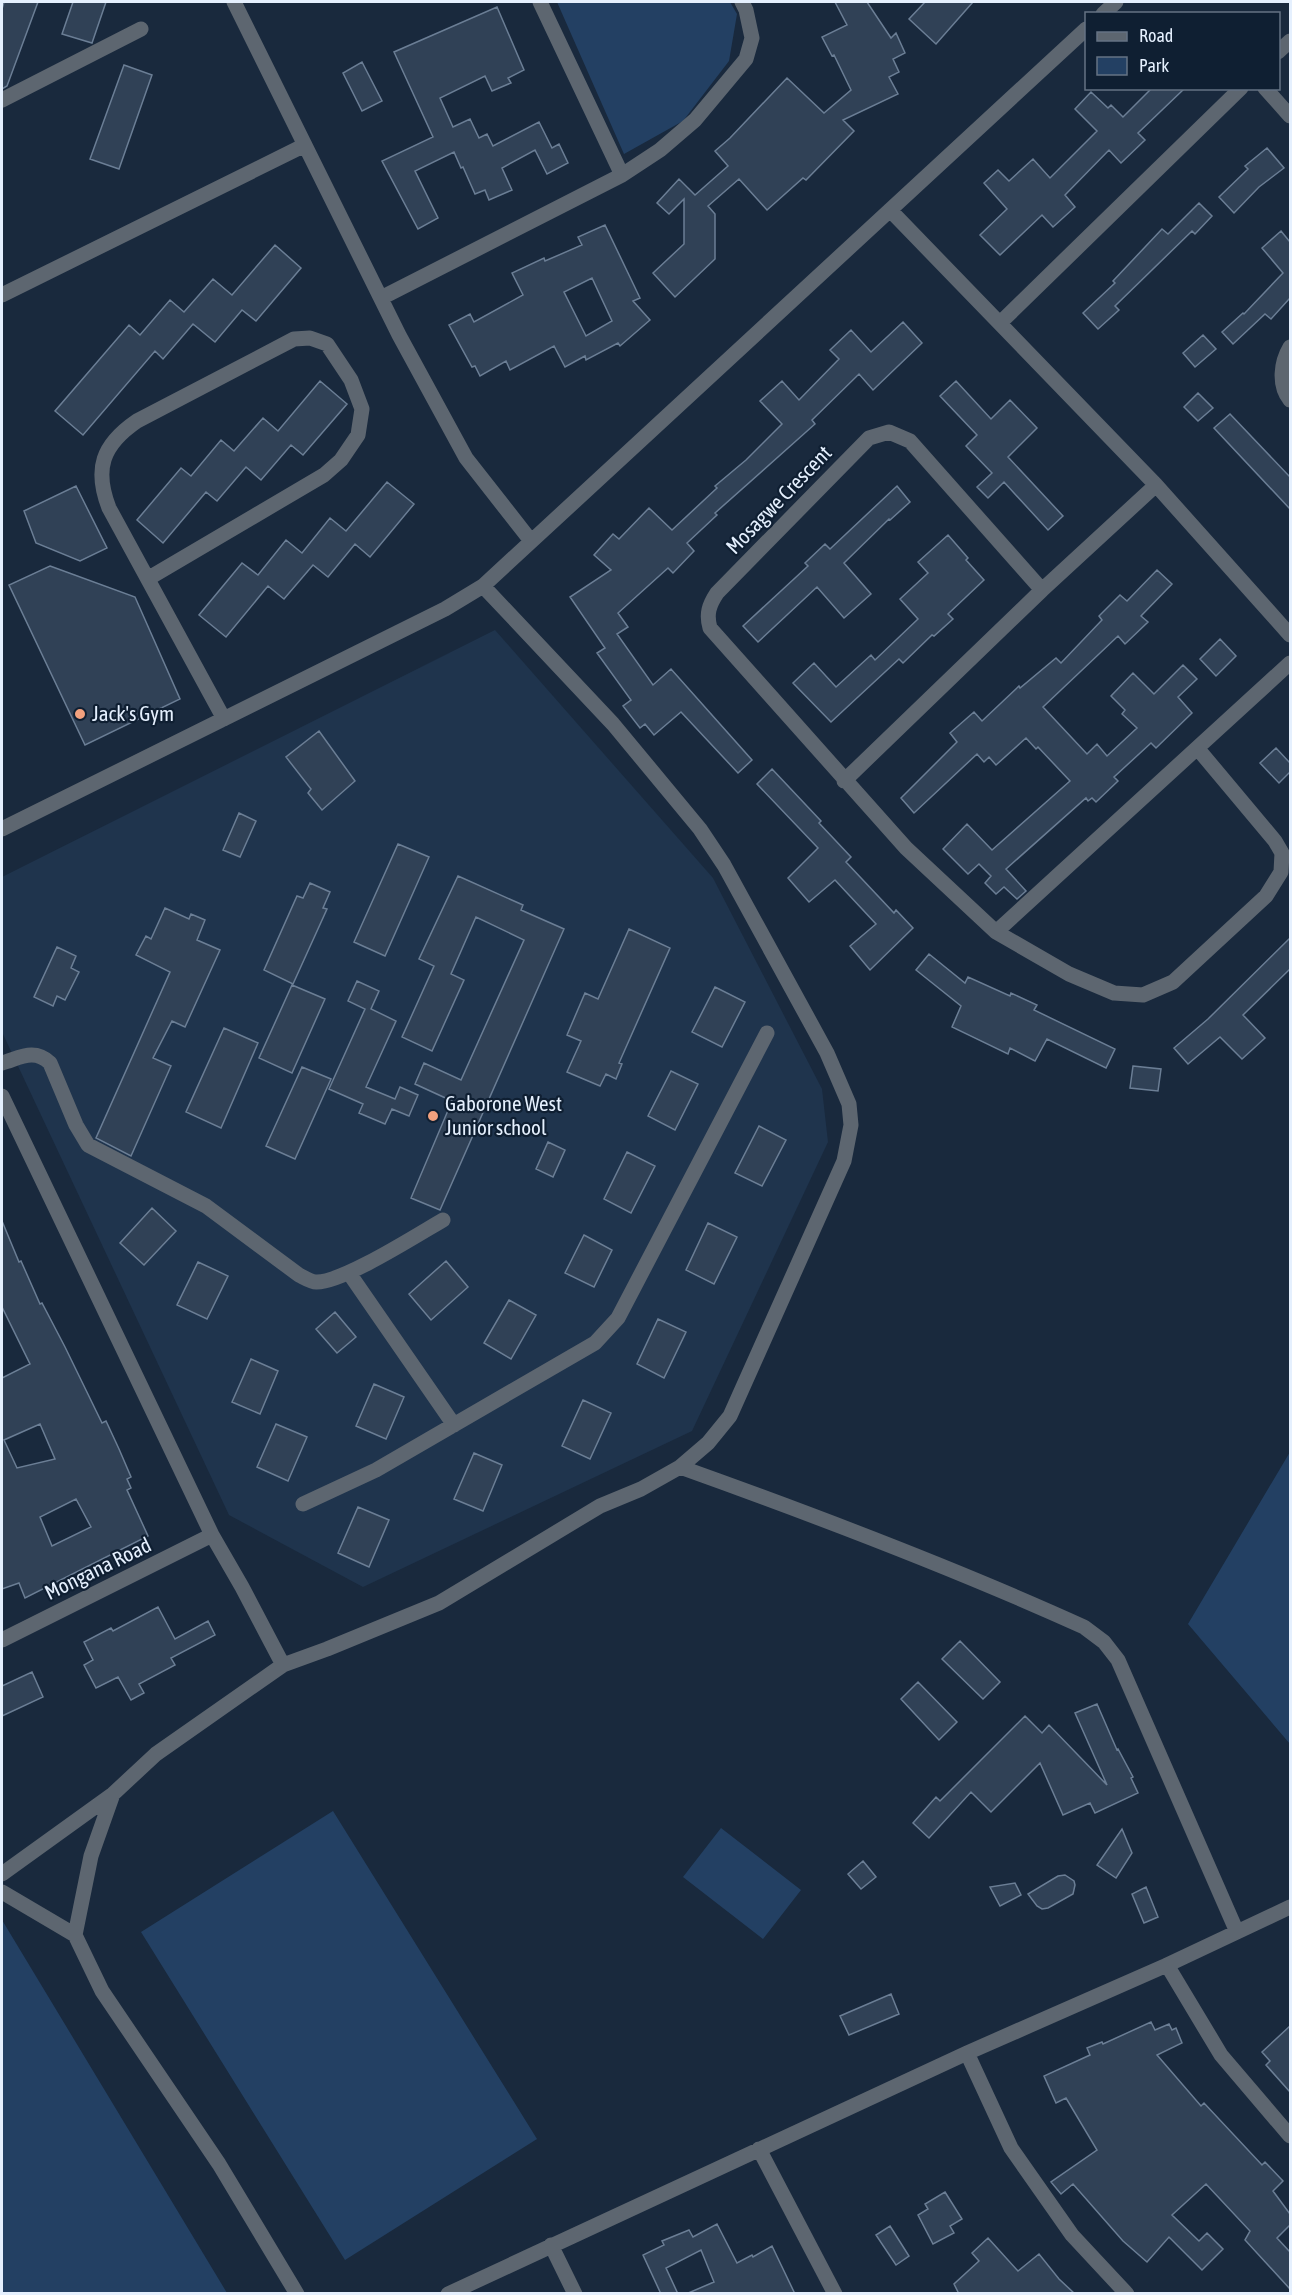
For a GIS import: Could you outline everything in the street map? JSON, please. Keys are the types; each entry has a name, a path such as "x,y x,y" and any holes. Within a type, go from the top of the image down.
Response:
{"street":[{"path":"234,2 381,298 465,458 531,541"},
{"path":"540,2 622,176"},
{"path":"381,298 622,176 660,150 695,120 746,59 752,38 746,10 741,2"},
{"path":"2,100 141,29"},
{"path":"2,829 445,609 483,586 1085,30"},
{"path":"1001,322 1239,90"},
{"path":"1267,90 1290,116"},
{"path":"2,295 305,145"},
{"path":"890,210 1156,484 1290,636"},
{"path":"149,578 324,475 341,460 358,435 362,409 351,380 327,344 310,338 294,339 137,421 121,432 107,452 101,470 102,489 109,508 224,719"},
{"path":"1290,347 1285,355 1282,375 1290,400"},
{"name":"Mosagwe Crescent","path":"1042,590 910,441 889,432 869,438 717,593 708,612 710,628 906,848 996,932 1069,974 1114,993 1143,995 1173,982 1266,897 1281,872 1281,853 1275,840 1198,749"},
{"path":"844,781 1042,590 1156,484"},
{"path":"2,1874 113,1794 156,1754 283,1665 439,1603 600,1506 641,1489 680,1467 708,1443 730,1416 844,1161 851,1125 849,1104 827,1053 724,865 700,829 613,724 483,586"},
{"path":"996,932 1290,663"},
{"path":"303,1504 376,1470 595,1343 618,1318 767,1033"},
{"path":"2,1064 35,1053 43,1056 50,1063 76,1125 87,1144 206,1206 299,1275 314,1283 328,1281 349,1273 443,1220"},
{"path":"2,1096 212,1535 283,1665"},
{"path":"349,1273 454,1425"},
{"path":"680,1467 929,1560 1084,1627 1104,1642 1118,1660 1237,1932"},
{"name":"Mongana Road","path":"3,1634 212,1535"},
{"path":"75,1935 91,1856 113,1794"},
{"path":"2,1892 75,1935 102,1991 219,2164 297,2294"},
{"path":"448,2294 967,2053 1167,1965 1290,1907"},
{"path":"1167,1965 1221,2055 1290,2136"},
{"path":"967,2053 1011,2148 1072,2235 1126,2294"},
{"path":"759,2150 835,2294"},
{"path":"551,2245 575,2294"}],"shaded area":[{"name":"Gaborone West Junior school","path":"495,630 713,878 822,1089 828,1142 692,1431 363,1587 229,1515 2,1032 2,877"}],"green space":[{"path":"557,2 730,2 737,14 729,61 683,121 624,154"},
{"path":"1290,1452 1290,1744 1188,1624"},
{"path":"333,1811 537,2139 345,2260 141,1932"},
{"path":"721,1828 801,1890 763,1939 683,1877"},
{"path":"2,1920 227,2293 2,2293"}],"building":[{"path":"4,2 38,2 7,86 2,89 2,9"},
{"path":"73,2 106,2 92,43 62,34"},
{"path":"835,2 867,2 891,38 896,33 905,53 893,59 899,72 889,77 898,94 843,120 854,131 806,180 803,178 767,210 739,179 708,206 715,214 715,259 675,297 653,273 684,244 684,199 669,214 657,203 679,179 695,195 728,166 715,151 787,78 824,113 851,90 834,55 832,56 822,37 847,25"},
{"path":"925,2 973,2 936,44 909,19"},
{"path":"497,7 524,70 508,78 511,83 492,91 485,76 440,98 453,127 470,119 479,138 487,134 493,146 539,122 552,148 559,144 568,163 547,174 535,150 502,168 512,190 489,200 485,190 475,194 454,152 415,171 438,218 418,229 382,161 433,137 394,52"},
{"path":"362,62 382,101 362,111 343,73"},
{"path":"124,65 152,75 119,169 90,159"},
{"path":"1150,90 1183,90 1138,133 1145,140 1121,163 1109,150 1065,195 1075,207 1053,227 1042,215 1000,255 980,235 1007,209 984,183 998,170 1009,181 1033,159 1050,178 1097,131 1075,109 1091,92 1108,108 1111,105 1123,117"},
{"path":"1267,148 1284,168 1259,187 1234,213 1219,197 1248,169 1245,166"},
{"path":"1199,203 1212,216 1195,234 1192,231 1115,306 1119,310 1098,329 1083,313 1115,283 1113,281 1162,229 1168,234"},
{"path":"605,225 640,298 633,301 650,320 620,346 618,343 586,360 585,356 565,367 554,346 510,370 506,361 480,376 475,366 472,367 449,325 470,314 474,322 523,295 512,273 544,258 545,261 582,245 578,237","holes":["592,278 612,321 586,336 564,292"]},
{"path":"1281,231 1290,242 1290,298 1271,319 1265,314 1233,344 1222,332 1244,314 1283,273 1262,248"},
{"path":"275,245 301,268 256,321 242,310 215,342 193,324 163,359 155,351 83,435 55,411 129,325 140,335 170,300 184,312 213,279 232,295"},
{"path":"903,322 922,343 873,390 859,374 812,420 815,424 715,513 717,515 687,543 694,551 673,573 668,568 618,613 628,627 617,634 653,685 671,669 752,760 738,773 681,712 654,735 645,724 640,728 623,706 631,700 597,653 605,648 570,597 611,570 594,555 613,534 619,539 649,508 672,530 717,488 715,486 746,460 782,424 760,401 782,381 799,400 839,359 830,350 851,330 871,352"},
{"path":"1203,335 1216,349 1195,367 1183,353"},
{"path":"320,381 347,404 303,455 291,445 261,480 246,467 217,501 206,492 163,543 137,520 181,468 191,476 221,440 234,451 263,418 278,431"},
{"path":"956,381 991,419 1010,400 1037,428 1008,457 1063,516 1048,530 1004,482 988,498 977,487 992,473 966,446 977,435 940,396"},
{"path":"1198,393 1213,408 1198,421 1184,407"},
{"path":"1230,414 1290,477 1290,509 1214,428"},
{"path":"387,482 414,504 370,557 355,544 328,577 313,565 284,599 268,586 226,637 199,615 242,563 258,575 286,540 302,553 330,518 346,531"},
{"path":"76,486 107,548 80,561 36,543 24,511"},
{"path":"897,486 910,502 844,563 871,594 844,618 817,587 758,642 743,626 808,566 805,563 825,544 830,549"},
{"path":"948,535 984,580 948,614 953,619 934,636 932,635 903,663 899,659 831,722 793,683 814,663 836,687 871,655 875,660 918,619 900,599 928,573 918,562"},
{"path":"50,566 135,597 180,699 85,745 9,585"},
{"path":"1157,570 1172,584 1141,616 1148,622 1125,644 1118,636 1043,707 1087,754 1097,744 1107,756 1137,728 1122,714 1125,710 1111,696 1133,673 1154,694 1183,665 1197,679 1178,697 1192,713 1156,748 1151,743 1114,777 1118,781 1096,802 1092,798 1088,801 1086,798 1006,869 1026,891 1017,899 1004,887 996,894 985,883 991,876 979,864 968,874 943,849 967,824 992,850 1070,781 1038,747 1036,749 1026,738 996,765 989,757 984,762 977,754 914,813 901,798 957,742 950,733 974,712 982,721 1019,686 1020,688 1056,658 1061,663 1102,620 1099,616 1120,595 1127,601"},
{"path":"1220,639 1236,656 1216,676 1200,659"},
{"path":"319,731 355,781 322,810 308,793 311,789 286,757"},
{"path":"1276,748 1290,763 1290,772 1279,783 1260,763"},
{"path":"772,769 851,857 846,862 894,913 896,910 913,928 870,970 850,946 876,924 835,880 809,902 788,878 818,848 757,784"},
{"path":"239,813 256,821 240,857 223,850"},
{"path":"398,844 429,857 385,956 354,942"},
{"path":"458,876 523,905 521,910 564,929 440,1210 411,1198 452,1101 415,1084 424,1063 461,1080 524,940 476,917 451,974 464,980 432,1051 402,1037 434,966 419,959"},
{"path":"310,883 330,892 323,908 327,909 293,984 264,970 297,896 303,898"},
{"path":"165,908 189,919 191,914 205,920 197,940 220,950 185,1027 172,1021 153,1058 171,1066 131,1156 96,1138 170,972 136,955 146,936 151,939"},
{"path":"629,929 670,948 619,1063 622,1064 616,1079 606,1074 600,1086 567,1072 581,1041 567,1035 585,993 598,999"},
{"path":"1290,938 1290,969 1243,1015 1265,1038 1242,1059 1220,1037 1188,1064 1174,1048 1208,1019"},
{"path":"57,947 76,956 71,968 79,972 65,1000 57,996 53,1006 34,997"},
{"path":"929,954 965,983 968,977 1010,996 1011,993 1037,1005 1034,1010 1115,1049 1106,1068 1047,1039 1035,1061 1010,1048 1008,1054 952,1027 961,1006 916,970"},
{"path":"357,981 379,991 371,1009 396,1021 366,1087 395,1099 400,1087 418,1095 409,1116 392,1109 385,1124 359,1113 363,1104 329,1089 365,1009 348,1001"},
{"path":"292,985 325,999 292,1073 259,1058"},
{"path":"715,987 745,1002 722,1047 692,1032"},
{"path":"224,1028 258,1043 221,1128 186,1112"},
{"path":"1133,1066 1161,1069 1158,1091 1130,1088"},
{"path":"302,1067 331,1079 295,1159 266,1146"},
{"path":"671,1071 698,1084 675,1130 648,1116"},
{"path":"759,1126 786,1140 762,1186 735,1173"},
{"path":"548,1142 565,1150 553,1177 536,1169"},
{"path":"627,1152 655,1166 631,1213 604,1199"},
{"path":"152,1208 176,1231 144,1265 120,1243"},
{"path":"2,1221 40,1304 42,1303 65,1347 102,1423 106,1421 119,1449 131,1477 127,1479 131,1488 127,1490 148,1536 25,1598 19,1583 2,1589 2,1378 30,1364 2,1307","holes":["40,1424 55,1459 17,1468 4,1440","76,1499 91,1527 52,1546 40,1517"]},
{"path":"708,1223 737,1237 714,1284 686,1270"},
{"path":"584,1235 612,1250 594,1287 565,1273"},
{"path":"446,1261 468,1287 431,1320 409,1294"},
{"path":"198,1262 228,1276 207,1319 177,1305"},
{"path":"509,1300 536,1315 511,1359 484,1343"},
{"path":"335,1312 356,1337 337,1353 316,1329"},
{"path":"658,1319 686,1332 664,1378 637,1364"},
{"path":"251,1359 278,1371 260,1414 232,1402"},
{"path":"374,1384 404,1397 386,1439 356,1426"},
{"path":"583,1400 611,1413 590,1459 562,1446"},
{"path":"276,1424 307,1437 288,1481 257,1467"},
{"path":"474,1453 502,1465 483,1511 454,1499"},
{"path":"358,1507 389,1520 369,1567 338,1553"},
{"path":"158,1607 175,1639 208,1621 215,1635 171,1658 175,1665 139,1684 144,1693 131,1700 118,1677 96,1688 84,1665 93,1660 84,1642 111,1628 113,1631"},
{"path":"960,1641 1000,1682 983,1699 942,1659"},
{"path":"32,1672 43,1697 2,1716 2,1686"},
{"path":"918,1682 957,1722 939,1740 901,1699"},
{"path":"1097,1704 1117,1750 1133,1777 1131,1778 1138,1793 1095,1813 1090,1803 1063,1815 1040,1763 991,1812 971,1792 929,1838 913,1823 936,1797 940,1801 1025,1716 1042,1733 1049,1725 1107,1785 1075,1713"},
{"path":"1122,1829 1132,1853 1116,1878 1097,1865"},
{"path":"863,1861 876,1877 861,1889 848,1874"},
{"path":"1065,1875 1074,1881 1073,1894 1048,1908 1042,1909 1037,1906 1028,1894 1058,1876"},
{"path":"1015,1883 1021,1895 1000,1906 990,1887"},
{"path":"1146,1887 1158,1917 1144,1923 1132,1894"},
{"path":"891,1994 899,2014 849,2035 840,2016"},
{"path":"1151,2022 1155,2030 1169,2024 1172,2030 1176,2028 1182,2043 1157,2055 1201,2106 1204,2103 1262,2165 1265,2162 1283,2181 1273,2191 1290,2214 1290,2225 1277,2238 1290,2252 1290,2289 1245,2240 1250,2231 1206,2184 1172,2215 1199,2241 1207,2233 1223,2249 1202,2270 1169,2237 1147,2262 1123,2241 1073,2184 1061,2194 1051,2182 1097,2150 1066,2098 1056,2103 1044,2076 1090,2055 1087,2048 1102,2042 1103,2044"},
{"path":"1290,2026 1290,2092 1266,2065 1270,2061 1262,2052"},
{"path":"945,2192 962,2219 950,2226 954,2233 933,2244 918,2215 928,2209 925,2204"},
{"path":"717,2224 737,2263 772,2246 795,2294 686,2294 714,2282 701,2250 666,2268 678,2294 661,2294 643,2255 664,2245 662,2241 689,2230 693,2237"},
{"path":"890,2226 909,2256 896,2265 876,2235"},
{"path":"988,2238 1018,2271 1039,2254 1059,2279 1075,2294 959,2294 954,2284 979,2261 972,2253"}],"place":[{"name":"Jack's Gym","path":"80,714"},
{"name":"Gaborone West Junior school","path":"433,1116"}]}
